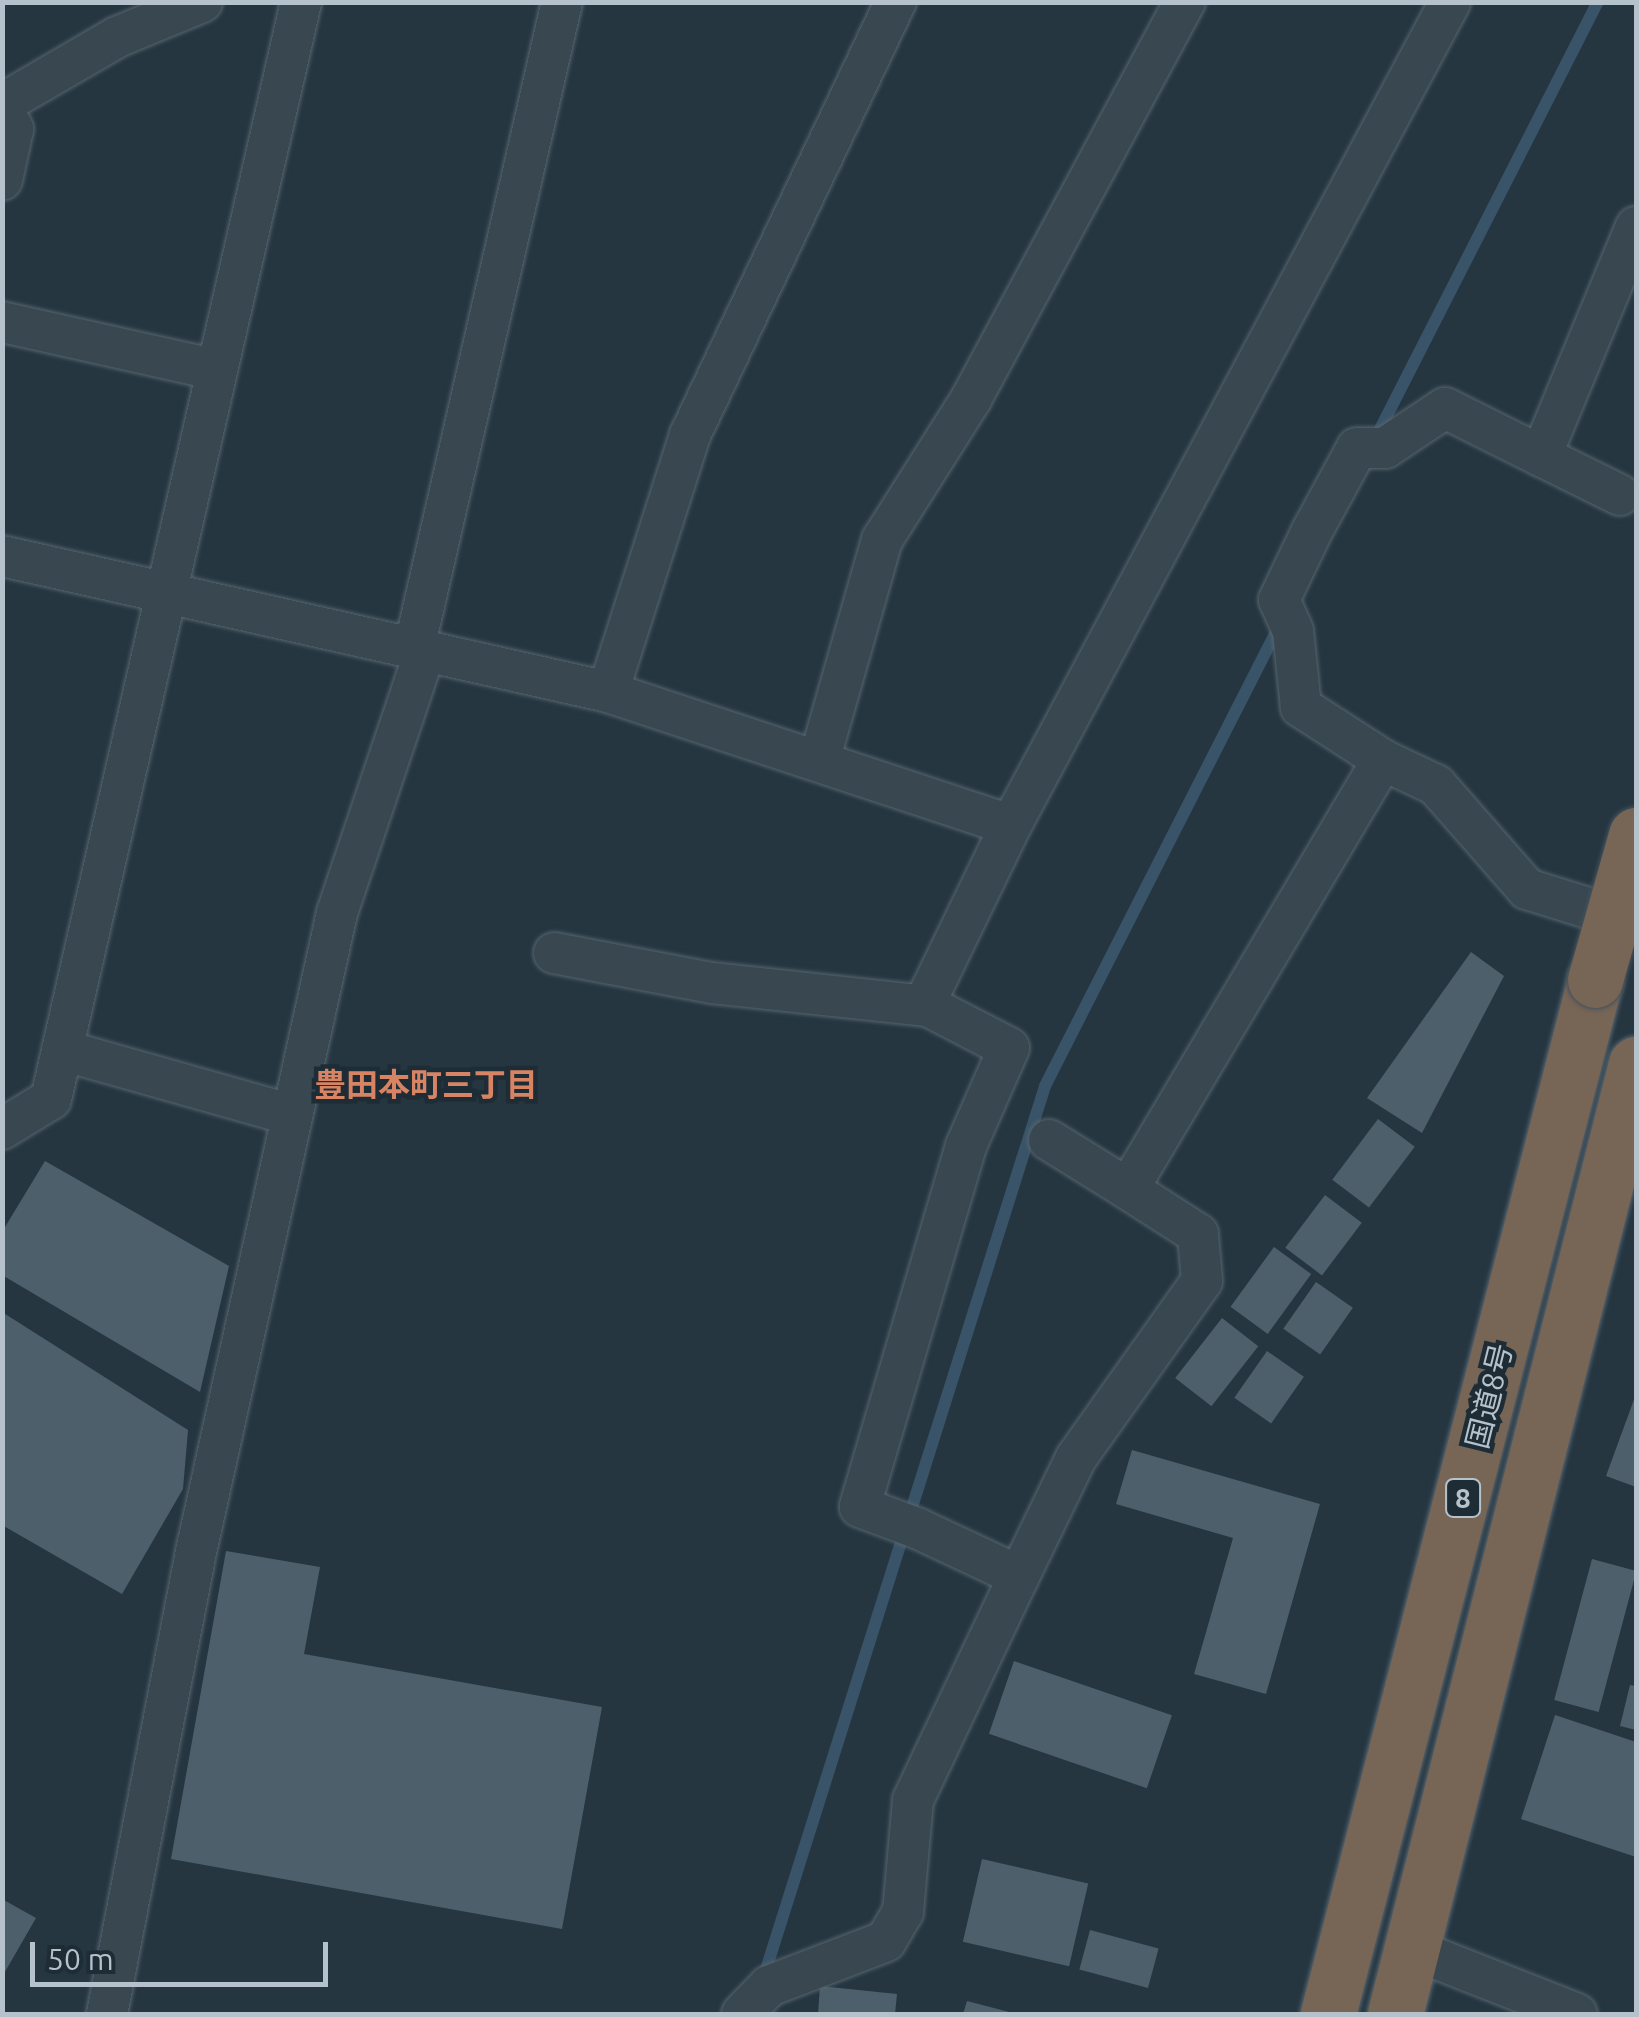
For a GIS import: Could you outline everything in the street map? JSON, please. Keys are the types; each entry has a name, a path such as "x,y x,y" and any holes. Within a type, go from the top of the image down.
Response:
{"highway":[{"name":"国道8号","path":"1328,2014 1595,980 1636,835"},
{"name":"国道8号","path":"1395,2014 1636,1064"}],"street":[{"path":"2,180 13,128 2,106 117,37 202,2"},
{"path":"2,1129 51,1099 300,2"},
{"path":"107,2014 198,1543 336,913 419,650 562,2"},
{"path":"608,692 690,435 896,2"},
{"path":"819,761 882,540 971,399 1185,2"},
{"path":"928,1006 928,997 1011,825 1450,2"},
{"path":"1542,456 1636,227"},
{"path":"2,322 217,370"},
{"path":"1620,495 1445,408 1386,448 1358,448 1279,600 1293,631 1301,708 1383,760 1436,786 1527,889 1636,923"},
{"path":"2,556 608,692 1011,825"},
{"path":"1128,1189 1383,760"},
{"path":"554,953 712,982 928,1006 1009,1048 966,1146 860,1507 919,1529 1019,1576"},
{"path":"62,1050 292,1115"},
{"path":"742,2014 769,1986 886,1941 903,1912 913,1800 1019,1576 1076,1458 1202,1281 1198,1234 1048,1140"},
{"path":"1412,1949 1577,2014"}],"building":[{"path":"1471,952 1504,976 1422,1133 1367,1098"},
{"path":"1378,1119 1415,1147 1369,1207 1332,1180"},
{"path":"45,1161 229,1266 200,1392 2,1275 2,1232"},
{"path":"1325,1195 1362,1223 1322,1275 1285,1248"},
{"path":"1274,1247 1311,1274 1268,1334 1231,1307"},
{"path":"1316,1282 1353,1308 1320,1355 1283,1329"},
{"path":"2,1312 188,1430 183,1489 122,1594 2,1525"},
{"path":"1222,1318 1258,1346 1211,1406 1175,1378"},
{"path":"1267,1351 1304,1377 1271,1424 1234,1398"},
{"path":"1636,1394 1636,1487 1606,1476"},
{"path":"1132,1450 1320,1504 1266,1694 1194,1674 1233,1538 1116,1504"},
{"path":"226,1551 320,1567 304,1654 602,1707 562,1929 171,1859"},
{"path":"1592,1559 1636,1571 1599,1712 1554,1700"},
{"path":"1014,1661 1172,1715 1147,1788 989,1734"},
{"path":"1630,1685 1636,1686 1636,1730 1620,1726"},
{"path":"1555,1715 1636,1742 1636,1857 1521,1819"},
{"path":"982,1859 1088,1884 1069,1966 963,1942"},
{"path":"2,1899 36,1918 2,1977"},
{"path":"1090,1930 1159,1948 1148,1988 1079,1970"},
{"path":"820,1986 897,1994 895,2014 818,2014"},
{"path":"967,2001 1013,2013 1013,2014 963,2014"}],"waterway":[{"path":"1374,441 1598,2"},
{"path":"763,1979 1045,1086 1280,624"}],"district":[{"name":"豊田本町三丁目","path":"426,1084"}]}
